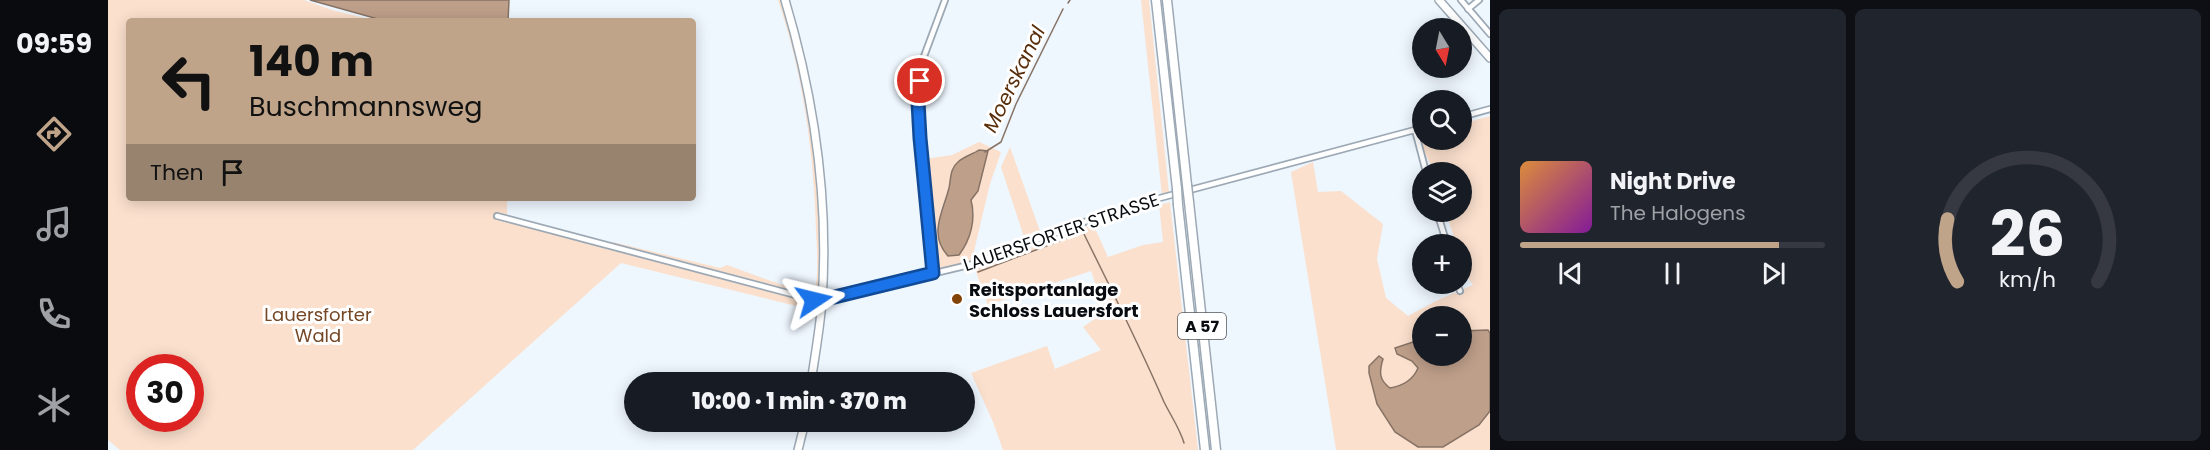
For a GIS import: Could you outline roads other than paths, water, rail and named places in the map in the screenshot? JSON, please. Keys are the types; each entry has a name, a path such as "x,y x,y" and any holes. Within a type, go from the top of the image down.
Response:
{"highway":[{"name":"A 57","path":"1156,0 1205,450"},
{"name":"A 57","path":"1167,0 1216,450"}],"main road":[{"path":"785,0 808,87 817,142 822,196 822,300 813,372"},
{"path":"1439,0 1490,58"},
{"path":"798,450 802,432"}],"street":[{"path":"933,273 918,102 923,60 945,0"},
{"path":"1461,0 1490,34"},
{"path":"1468,9 1479,0"},
{"path":"1472,114 1490,110"},
{"name":"LAUERSFORTER STRASSE","path":"497,216 818,301 973,264 1087,221 1160,198 1412,131"}],"waterway":[{"name":"Moerskanal","path":"985,152 1001,142 1016,104 1063,9"},
{"name":"Moerskanal","path":"978,272 1083,232 1184,443"}],"place":[{"name":"Reitsportanlage Schloss Lauersfort","path":"957,299"}],"park label":[{"name":"Lauersforter Wald","path":"318,324"}]}
